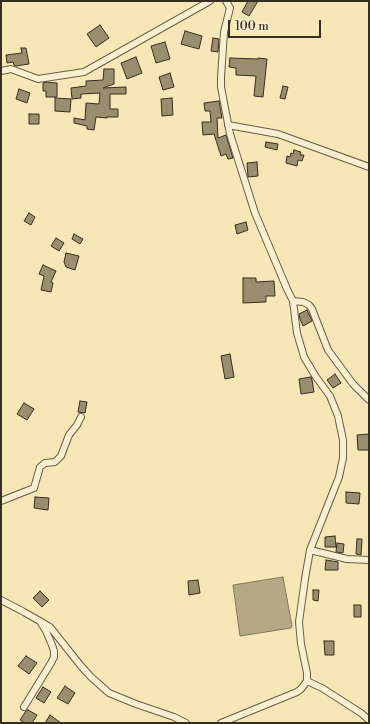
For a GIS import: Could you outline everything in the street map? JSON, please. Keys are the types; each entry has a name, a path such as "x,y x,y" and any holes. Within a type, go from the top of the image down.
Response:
{"street":[{"path":"1,70 11,69 38,79 84,72 210,1"},
{"path":"221,723 297,692 307,681 299,622 305,579 310,550 339,478 343,458 343,440 334,403 304,357 297,333 294,301 287,289 255,213 230,134 221,87 224,32 230,8 226,1"},
{"path":"228,125 278,134 369,167"},
{"path":"294,301 303,302 309,305 312,309 328,350 353,384 369,400"},
{"path":"1,501 34,488 40,466 45,463 55,462 61,456 69,435 81,417"},
{"path":"310,550 347,559 369,560"},
{"path":"1,600 50,627 81,666 109,693 174,717 186,723"},
{"path":"24,707 54,657 54,651 49,636 44,626 37,619"},
{"path":"307,681 322,688 361,713 369,720"}],"shaded area":[{"path":"283,577 292,626 291,628 240,636 233,585"}],"building":[{"path":"248,1 258,1 249,16 242,12"},
{"path":"100,25 109,38 96,47 87,34"},
{"path":"185,31 202,36 199,49 181,44"},
{"path":"213,38 219,39 218,52 211,51"},
{"path":"165,42 170,59 156,63 151,46"},
{"path":"21,48 26,48 29,64 16,66 13,62 7,63 6,55 22,53"},
{"path":"136,57 142,73 127,79 121,63"},
{"path":"230,58 267,59 263,97 254,96 256,76 236,75 236,68 229,67"},
{"path":"104,69 114,69 114,84 103,88 126,87 126,94 110,94 110,109 118,109 118,117 96,117 94,130 87,129 87,126 74,123 74,118 85,120 86,103 99,104 100,93 81,94 81,98 72,99 71,88 86,86 86,81 103,80"},
{"path":"170,73 174,87 163,90 159,77"},
{"path":"43,83 57,83 57,97 46,97 46,91 43,91"},
{"path":"283,86 288,87 285,99 280,98"},
{"path":"19,89 30,93 27,103 16,99"},
{"path":"55,98 71,99 70,112 55,111"},
{"path":"172,98 173,115 162,116 161,99"},
{"path":"219,101 222,118 217,118 218,138 226,135 233,158 228,159 226,154 221,156 214,134 203,135 202,122 211,122 210,111 205,111 204,103"},
{"path":"29,114 39,114 39,124 29,124"},
{"path":"266,142 278,144 277,150 265,147"},
{"path":"294,150 301,152 300,155 304,155 302,161 298,160 297,166 286,163 287,156 290,157"},
{"path":"257,162 258,176 248,177 247,163"},
{"path":"29,213 35,217 31,225 24,221"},
{"path":"246,222 248,230 237,234 235,225"},
{"path":"74,234 83,239 80,244 72,239"},
{"path":"56,238 64,243 59,251 51,246"},
{"path":"66,253 79,256 75,270 66,267 64,262"},
{"path":"43,265 56,271 51,282 53,283 51,292 41,290 44,276 39,274"},
{"path":"243,278 256,278 256,282 274,281 275,296 266,296 266,302 243,303"},
{"path":"307,310 312,321 303,326 299,314"},
{"path":"230,354 234,377 225,379 221,356"},
{"path":"335,374 341,383 333,388 327,380"},
{"path":"311,377 314,392 301,394 299,379"},
{"path":"80,401 87,402 85,413 78,412"},
{"path":"24,403 34,409 27,420 17,414"},
{"path":"369,434 369,450 358,450 357,435"},
{"path":"346,492 360,493 359,504 346,503"},
{"path":"35,497 49,498 48,510 34,508"},
{"path":"335,536 336,547 325,547 325,537"},
{"path":"357,539 362,539 361,555 356,554"},
{"path":"337,543 344,544 343,553 336,552"},
{"path":"326,560 338,562 338,570 325,570"},
{"path":"198,580 200,593 189,595 188,581"},
{"path":"313,590 319,590 318,601 313,600"},
{"path":"40,591 49,600 42,607 33,598"},
{"path":"354,605 361,605 361,617 354,617"},
{"path":"324,641 334,641 334,655 325,655"},
{"path":"26,656 37,663 29,674 18,666"},
{"path":"65,686 75,693 68,704 57,698"},
{"path":"43,687 51,692 44,703 36,698"},
{"path":"28,710 37,715 32,723 25,723 20,720"},
{"path":"50,715 61,723 45,723"}]}
